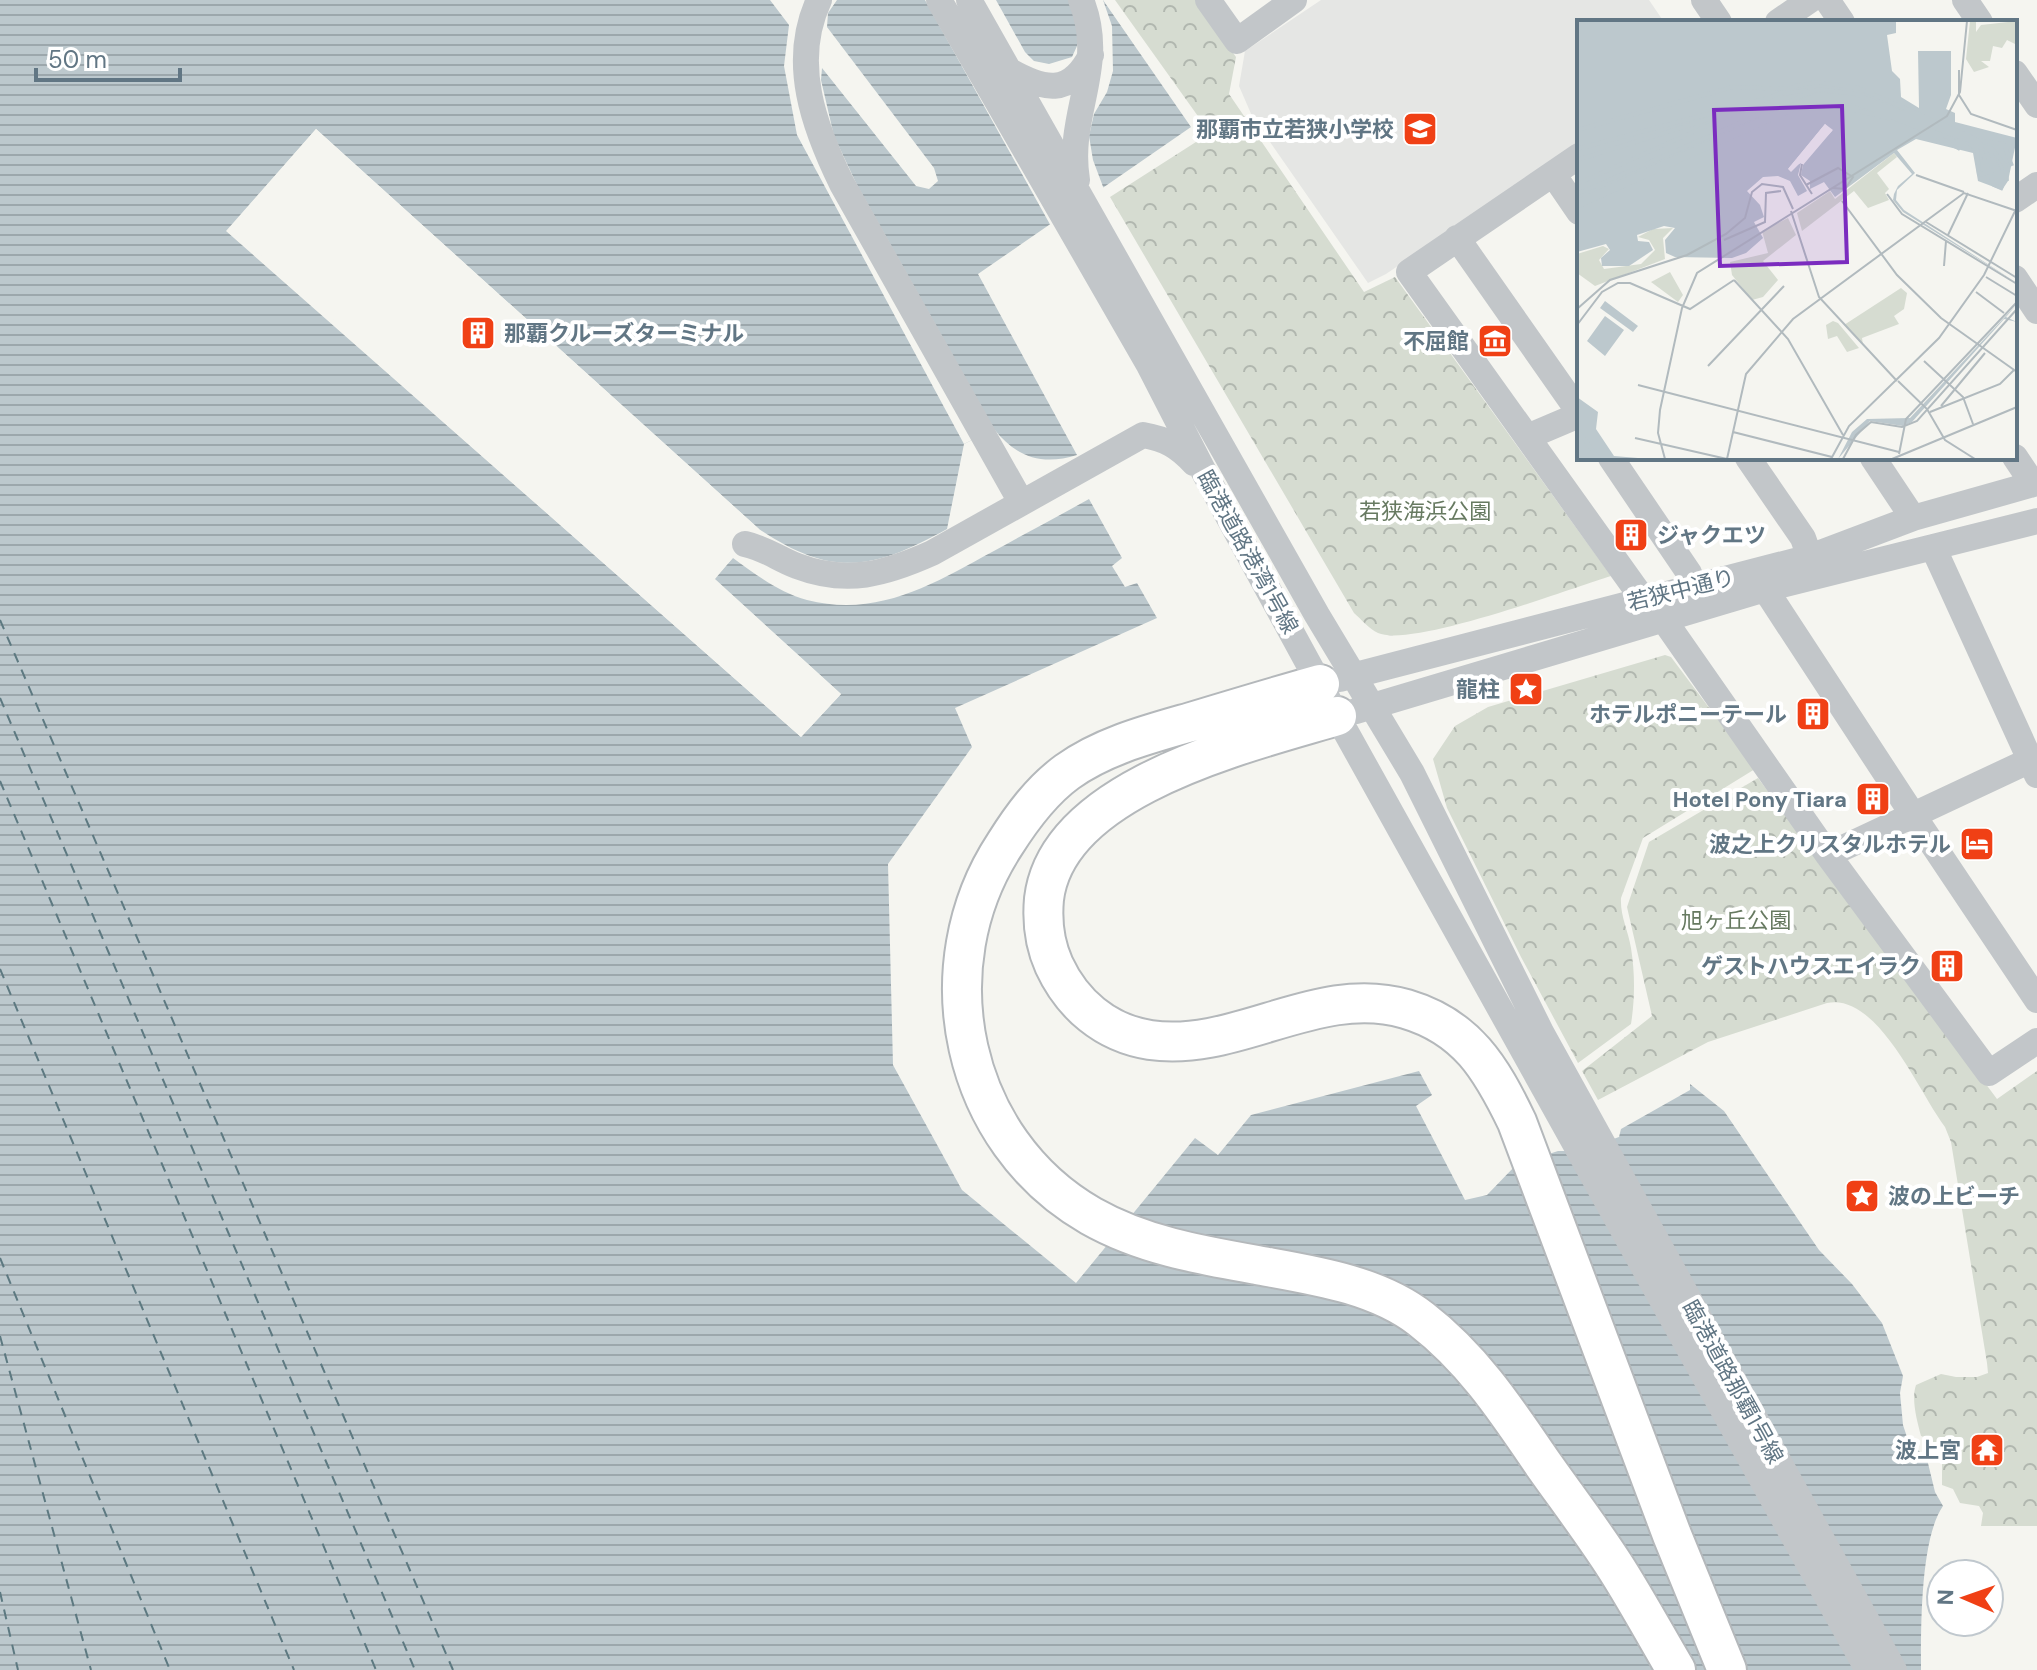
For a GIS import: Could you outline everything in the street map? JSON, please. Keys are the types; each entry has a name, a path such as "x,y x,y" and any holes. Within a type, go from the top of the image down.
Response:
{"highway":[{"path":"1349,698 1187,765 1131,793 1083,824 1065,845 1046,888 1043,912 1051,959 1073,998 1089,1014 1107,1025 1149,1040 1202,1039 1332,1006 1385,1005 1406,1009 1448,1030 1473,1049 1492,1072 1517,1122 1672,1535 1727,1670"},
{"path":"1349,698 1143,736 1081,763 1052,784 1032,805 989,869 971,915 963,952 961,1009 967,1048 978,1085 998,1125 1031,1167 1059,1194 1089,1215 1146,1241 1191,1253 1324,1278 1390,1301 1418,1316 1454,1346 1486,1381 1616,1569 1676,1670"}],"street":[{"path":"819,0 807,41 807,79 822,144 1021,502"},
{"name":"臨港道路港湾1号線","path":"939,0 1090,240 1349,698 1474,959 1564,1099"},
{"name":"臨港道路港湾1号線","path":"969,0 1079,193 1090,240 1205,474 1349,698 1412,773 1541,1032 1564,1099"},
{"path":"1079,193 1074,158 1075,132 1089,82 1092,52 1091,31 1081,0"},
{"path":"1208,0 1237,41 1294,0"},
{"path":"1704,0 1718,20"},
{"path":"1781,20 1810,0"},
{"path":"1827,0 1841,20"},
{"path":"1965,0 1979,20"},
{"path":"1008,70 1031,83 1054,86 1075,78 1084,69 1092,52"},
{"path":"2017,76 2037,105"},
{"path":"1577,157 1409,272 1643,599"},
{"path":"1553,174 1577,209"},
{"path":"2017,199 2037,185"},
{"path":"1457,238 1577,410"},
{"path":"2017,281 2037,311"},
{"path":"1143,435 1154,398 1149,365"},
{"path":"1527,437 1577,414"},
{"path":"745,544 767,549 792,564 812,571 839,576 865,576 900,567 932,553 1143,435 1163,438 1179,447 1205,474"},
{"path":"1612,460 1689,573 1695,587"},
{"path":"1749,460 1803,538 1813,566"},
{"path":"1874,460 1913,518"},
{"path":"2017,460 2035,484"},
{"name":"若狭中通り","path":"1349,698 1664,620 1765,589 1913,518 2035,484"},
{"name":"若狭中通り","path":"1349,698 1643,599 1695,587 1933,547 2037,521"},
{"path":"1828,855 1913,815 2035,764 1933,547"},
{"path":"1765,589 2037,1000"},
{"path":"1664,620 1828,855 1989,1073 2037,1041"},
{"name":"臨港道路那覇1号線","path":"1564,1099 1868,1670"},
{"name":"臨港道路那覇1号線","path":"1564,1099 1894,1670"}],"shaded area":[{"path":"0,0 1103,0 1191,127 978,274 1077,455 1052,460 1031,457 1011,446 994,429 964,444 947,529 921,543 874,560 853,563 831,561 785,545 759,529 316,129 227,231 801,737 841,694 714,579 733,558 797,597 858,605 904,595 948,576 1089,499 1122,558 1112,566 1125,587 1137,583 1157,618 955,708 972,747 888,864 893,1065 962,1190 1076,1283 1195,1138 1218,1155 1251,1115 1419,1071 1432,1095 1416,1106 1465,1200 1487,1195 1516,1165 1558,1151 1579,1151 1619,1137 1621,1129 1690,1090 1690,1084 1724,1111 1819,1250 1852,1284 1882,1323 1903,1376 1900,1393 1903,1425 1908,1440 1927,1459 1935,1492 1943,1506 1935,1521 1925,1558 1921,1670 0,1670"},
{"name":"那覇市立若狭小学校","path":"1321,0 1649,0 1663,20 1577,20 1577,144 1386,274 1368,283 1252,116 1239,86 1245,51"}],"green space":[{"name":"若狭海浜公園","path":"1115,0 1196,0 1236,57 1229,94 1364,292 1395,277 1611,576 1492,615 1423,632 1378,633 1354,613 1110,197 1210,133"},
{"path":"1665,655 1671,657 1755,769 1643,838 1621,898 1633,967 1631,1024 1578,1063 1447,808 1433,759 1455,726 1488,707"},
{"name":"旭ヶ丘公園","path":"1758,778 1997,1099 2037,1071 2037,1526 1981,1526 1983,1513 1979,1506 1960,1503 1953,1489 1942,1485 1942,1459 1932,1440 1921,1436 1914,1403 1916,1385 1941,1374 1977,1377 1988,1373 1987,1363 1951,1142 1909,1069 1880,1028 1863,1013 1846,1004 1827,1003 1708,1042 1598,1100 1582,1071 1652,1016 1627,907 1649,842"}],"pier":[{"path":"770,0 837,0 828,13 827,27 934,168 938,181 929,189 916,186 822,68 821,80 834,136 857,185 994,429 964,444 797,135 784,66 789,25"},
{"path":"925,0 996,0 1025,52 1034,61 1049,64 1072,57 1077,46 1079,31 1069,0 1103,0 1112,26 1113,71 1107,92 1094,114 1089,136 1093,160 1105,192 1052,228"},
{"path":"316,129 759,529 756,532 316,135 232,230 801,732 835,694 711,581 711,576 730,555 735,555 715,579 841,694 801,737 226,231"}],"ferry route":[{"path":"0,620 453,1670"},
{"path":"0,698 415,1670"},
{"path":"0,781 376,1670"},
{"path":"0,969 294,1670"},
{"path":"0,1258 170,1670"},
{"path":"0,1336 91,1670"},
{"path":"0,1592 18,1670"}],"place":[{"name":"那覇市立若狭小学校","path":"1420,129"},
{"name":"那覇クルーズターミナル","path":"478,333"},
{"name":"不屈館","path":"1495,341"},
{"name":"ジャクエツ","path":"1631,535"},
{"name":"龍柱","path":"1526,689"},
{"name":"ホテルポニーテール","path":"1813,714"},
{"name":"Hotel Pony Tiara","path":"1873,799"},
{"name":"波之上クリスタルホテル","path":"1977,844"},
{"name":"ゲストハウスエイラク","path":"1947,966"},
{"name":"波の上ビーチ","path":"1862,1196"},
{"name":"波上宮","path":"1987,1450"}]}
